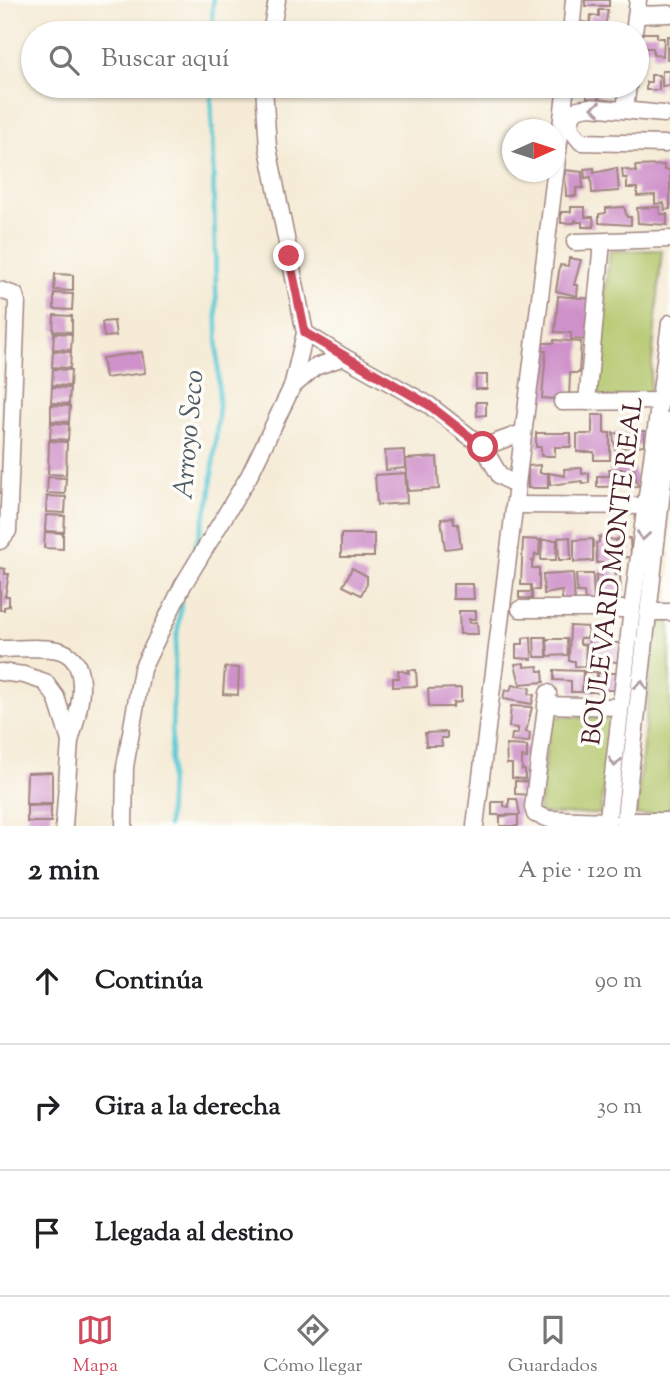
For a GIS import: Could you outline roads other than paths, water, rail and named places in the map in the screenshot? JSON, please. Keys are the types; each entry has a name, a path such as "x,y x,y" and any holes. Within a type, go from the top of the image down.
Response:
{"street":[{"path":"273,21 277,0"},
{"path":"572,21 574,0"},
{"path":"637,7 670,14"},
{"path":"124,826 125,767 142,669 183,585 249,476 292,387 305,333 268,148 265,98"},
{"path":"475,826 522,433 567,120 566,98"},
{"path":"625,109 626,98"},
{"path":"567,120 579,109 667,109 661,134 668,147"},
{"path":"567,120 572,133 581,142 668,147"},
{"path":"575,242 670,239"},
{"path":"587,402 602,242"},
{"path":"0,290 15,295 18,302 8,531 0,541"},
{"name":"BOULEVARD MONTE REAL","path":"607,823 632,609 660,506 661,401 670,323"},
{"path":"305,333 429,405 483,447 500,477 516,485"},
{"path":"292,387 315,367 344,356"},
{"path":"562,402 661,401"},
{"name":"BOULEVARD MONTE REAL","path":"624,823 670,420"},
{"path":"483,447 522,433"},
{"path":"514,505 660,506"},
{"path":"520,608 632,609"},
{"path":"650,612 670,612"},
{"path":"0,649 61,651 72,660 79,673 83,702 70,741 64,826"},
{"path":"0,672 24,675 45,682 56,697 70,741"},
{"path":"607,823 549,818 535,814 533,807 547,699 620,707"},
{"path":"624,823 670,821"}],"waterway":[{"name":"Arroyo Seco","path":"212,21 213,0"},
{"name":"Arroyo Seco","path":"192,558 210,498 219,406 211,98"},
{"name":"Arroyo Seco","path":"168,826 175,654 181,603"}]}
